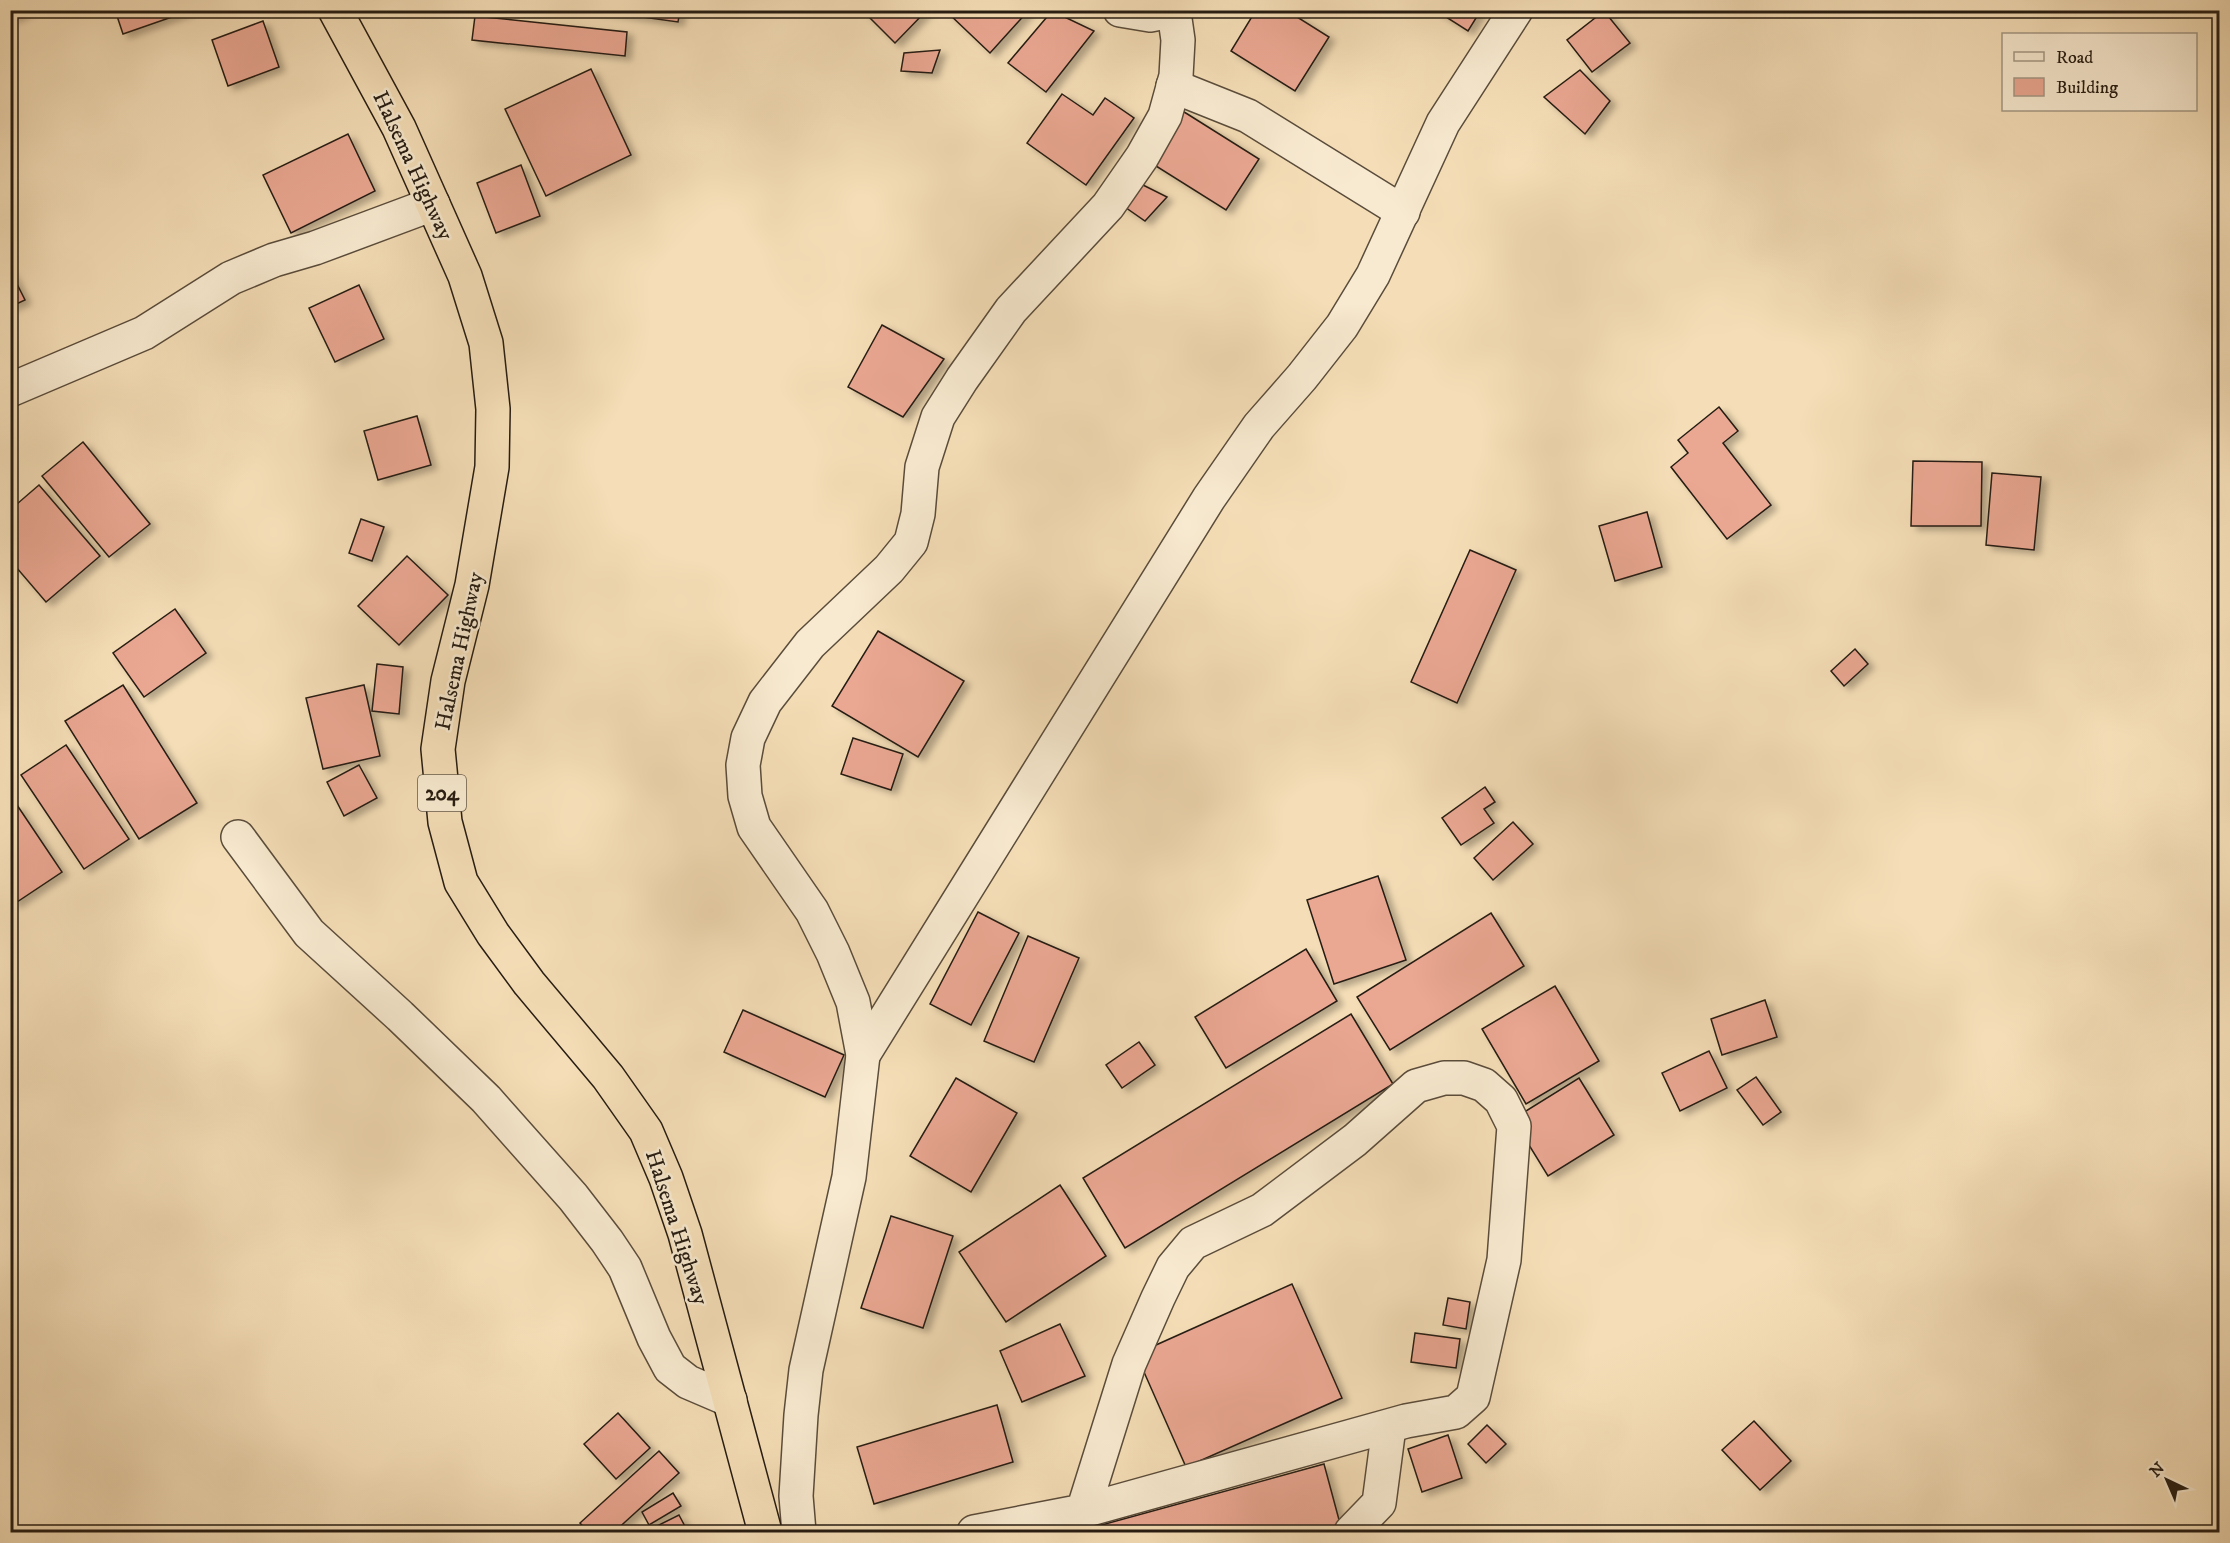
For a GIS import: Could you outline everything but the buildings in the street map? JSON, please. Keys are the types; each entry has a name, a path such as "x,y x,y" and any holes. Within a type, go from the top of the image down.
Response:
{"highway":[{"name":"Halsema Highway","path":"335,10 399,128 465,276 486,343 493,409 492,467 472,585 448,681 438,749 445,822 461,882 493,934 528,982 608,1077 646,1131 686,1234 765,1533"}],"street":[{"path":"800,1533 796,1496 806,1370 849,1178 863,1055 853,1002 833,953 812,911 754,827 745,796 743,765 748,738 765,702 810,644 889,569 911,542 918,514 922,467 938,417 1011,310 1115,196 1142,157 1165,116 1176,76 1178,40 1175,11 1150,15 1120,10"},
{"path":"863,1055 1209,498 1259,426 1342,326 1373,276 1443,123 1516,10"},
{"path":"1173,86 1248,116 1403,212"},
{"path":"10,390 144,333 231,278 274,260 315,248 433,204"},
{"path":"238,837 309,933 486,1099 573,1197 625,1268 654,1338 670,1368 688,1382 730,1400"},
{"path":"974,1533 1083,1511 1406,1421 1456,1412 1473,1398 1504,1260 1514,1126 1501,1100 1484,1085 1464,1078 1444,1078 1416,1086 1355,1140 1262,1209 1193,1243 1173,1267 1129,1364 1083,1511"},
{"path":"1351,1533 1379,1503 1389,1427"}]}
